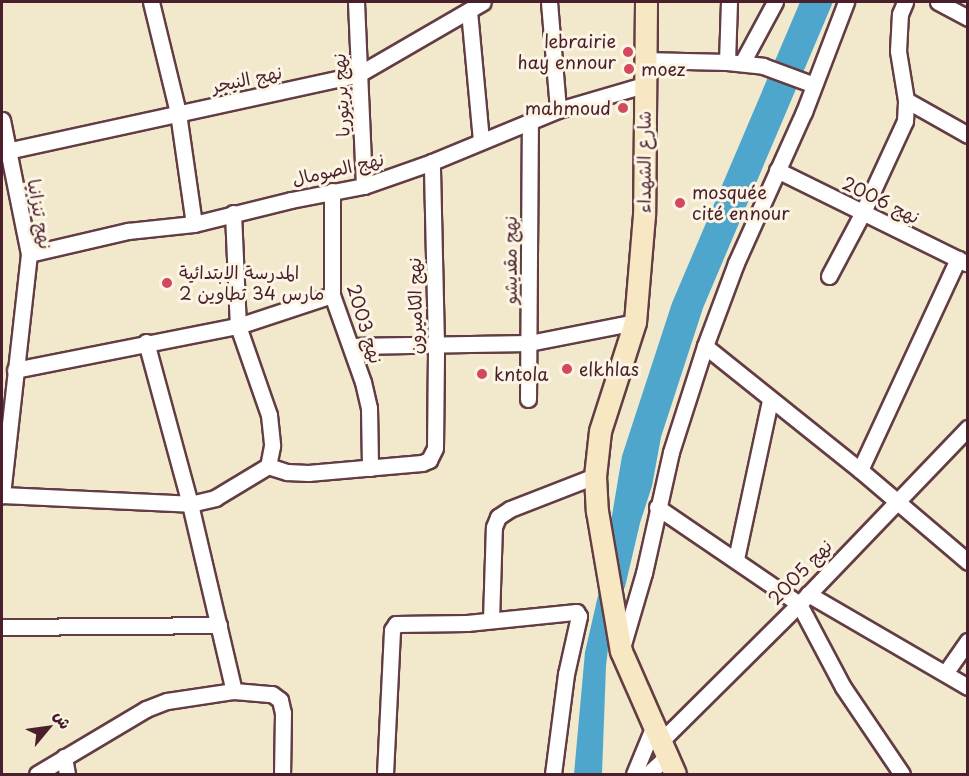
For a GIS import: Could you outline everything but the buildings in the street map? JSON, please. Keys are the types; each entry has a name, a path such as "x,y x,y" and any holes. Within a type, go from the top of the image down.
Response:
{"main road":[{"name":"شارع الشهداء","path":"646,2 644,215 635,322 600,431 595,476 597,511 621,651 663,750"}],"street":[{"path":"153,2 178,113 194,224"},
{"name":"نهج بريتوريا","path":"356,2 364,186"},
{"path":"453,2 454,19"},
{"name":"نهج النيجر","path":"4,152 359,74 483,2"},
{"path":"549,2 558,110"},
{"path":"729,2 735,62"},
{"path":"735,62 775,2"},
{"path":"621,651 644,573 671,452 705,346 736,263 846,2"},
{"path":"829,276 862,214 898,139 904,121 906,100 898,51 900,14 905,2"},
{"path":"938,2 968,18"},
{"path":"469,10 482,141"},
{"path":"644,60 735,62 762,66 811,84"},
{"name":"نهج الصومال","path":"29,254 128,231 194,224 233,213 364,186 432,162 558,110 644,85"},
{"path":"906,100 968,135"},
{"name":"نهج تنزانيا","path":"2,120 4,152 20,200 29,254 2,495"},
{"name":"نهج مقديشو","path":"528,399 530,121"},
{"name":"نهج الكاميرون","path":"370,468 422,463 429,460 435,448 436,345 432,162"},
{"name":"نهج 2006","path":"777,170 862,214 963,261"},
{"name":"نهج 2003","path":"332,192 332,295 351,346 369,408 370,468"},
{"path":"2,495 190,504 215,498 268,466 272,446 269,415 237,326 233,213"},
{"path":"860,470 963,261"},
{"path":"15,370 146,342 237,326 332,295"},
{"path":"351,346 529,343 635,322"},
{"path":"146,342 190,504 234,691"},
{"path":"705,346 860,470 968,562"},
{"path":"2,351 17,348"},
{"path":"736,559 770,400"},
{"name":"نهج 2005","path":"648,774 663,750 895,501 968,428"},
{"path":"268,466 287,472 308,473 370,468"},
{"path":"491,620 494,527 498,517 510,509 595,476"},
{"path":"657,507 736,559 803,599 946,672 968,687"},
{"path":"803,599 843,687 902,774"},
{"path":"385,774 393,627 399,622 453,623 572,612 579,614 566,674 554,774"},
{"path":"2,627 219,625"},
{"path":"946,672 968,640"},
{"path":"37,774 146,709 167,701 234,691 273,694 280,700 283,713 282,774"},
{"path":"634,774 663,750"},
{"path":"64,757 67,774"}],"water":[{"path":"800,2 833,2 703,308 661,437 652,486 640,523 625,587 613,605 606,666 602,774 574,774 585,652 600,587 622,456 672,303"}],"place":[{"name":"lebrairie hay ennour","path":"628,52"},
{"name":"moez","path":"629,69"},
{"name":"mahmoud","path":"623,108"},
{"name":"mosquée cité ennour","path":"680,203"},
{"name":"المدرسة الابتدائية 2 مارس 34 تطاوين","path":"167,283"},
{"name":"elkhlas","path":"567,369"},
{"name":"kntola","path":"482,374"}]}
